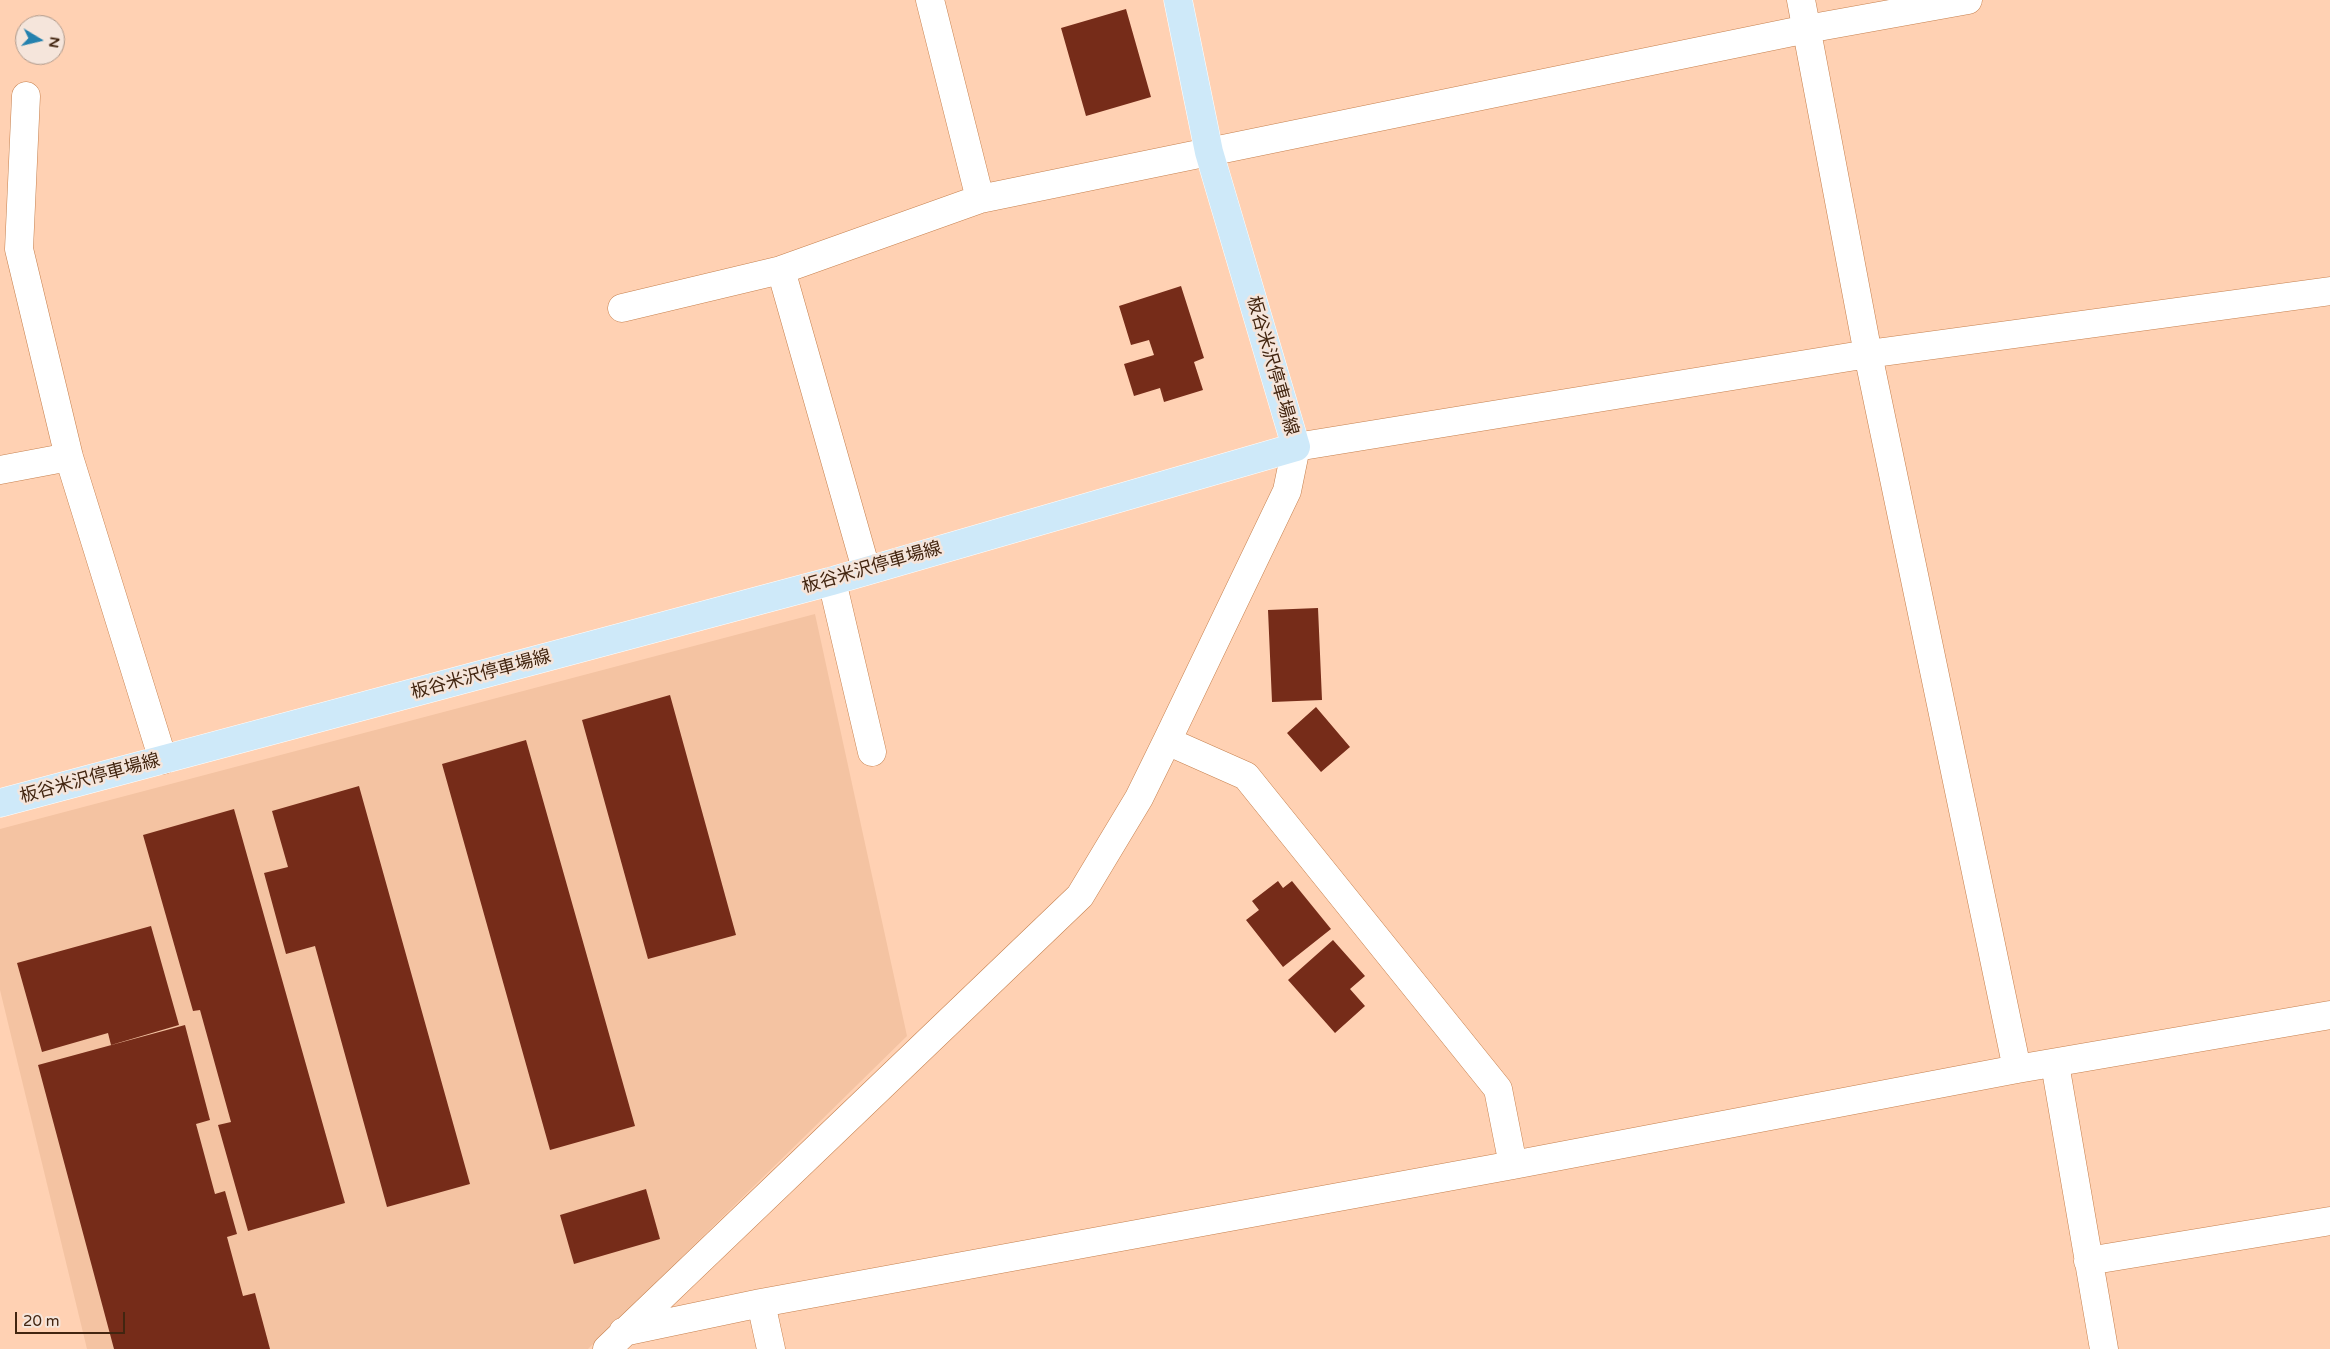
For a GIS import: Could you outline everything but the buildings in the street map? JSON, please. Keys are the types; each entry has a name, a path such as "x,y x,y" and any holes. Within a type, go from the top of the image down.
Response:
{"main road":[{"name":"板谷米沢停車場線","path":"0,803 832,581 1296,447 1209,152 1178,0"}],"street":[{"path":"930,0 980,198"},
{"path":"1801,0 1868,354 2017,1069"},
{"path":"622,308 781,270 980,198 1806,29 1968,0"},
{"path":"26,96 19,249 69,456 163,760"},
{"path":"781,270 866,570"},
{"path":"615,1341 1080,896 1140,798 1287,491 1296,447 1868,354 2330,291"},
{"path":"0,470 69,456"},
{"path":"832,581 872,752"},
{"path":"1167,741 1246,776 1498,1089 1513,1165"},
{"path":"615,1341 761,1303 1513,1165 2017,1069 2055,1064 2330,1015"},
{"path":"2055,1064 2104,1349"},
{"path":"2088,1261 2330,1221"},
{"path":"761,1303 771,1349"}],"shaded area":[{"path":"815,614 907,1036 588,1349 87,1349 0,990 0,829"}]}
